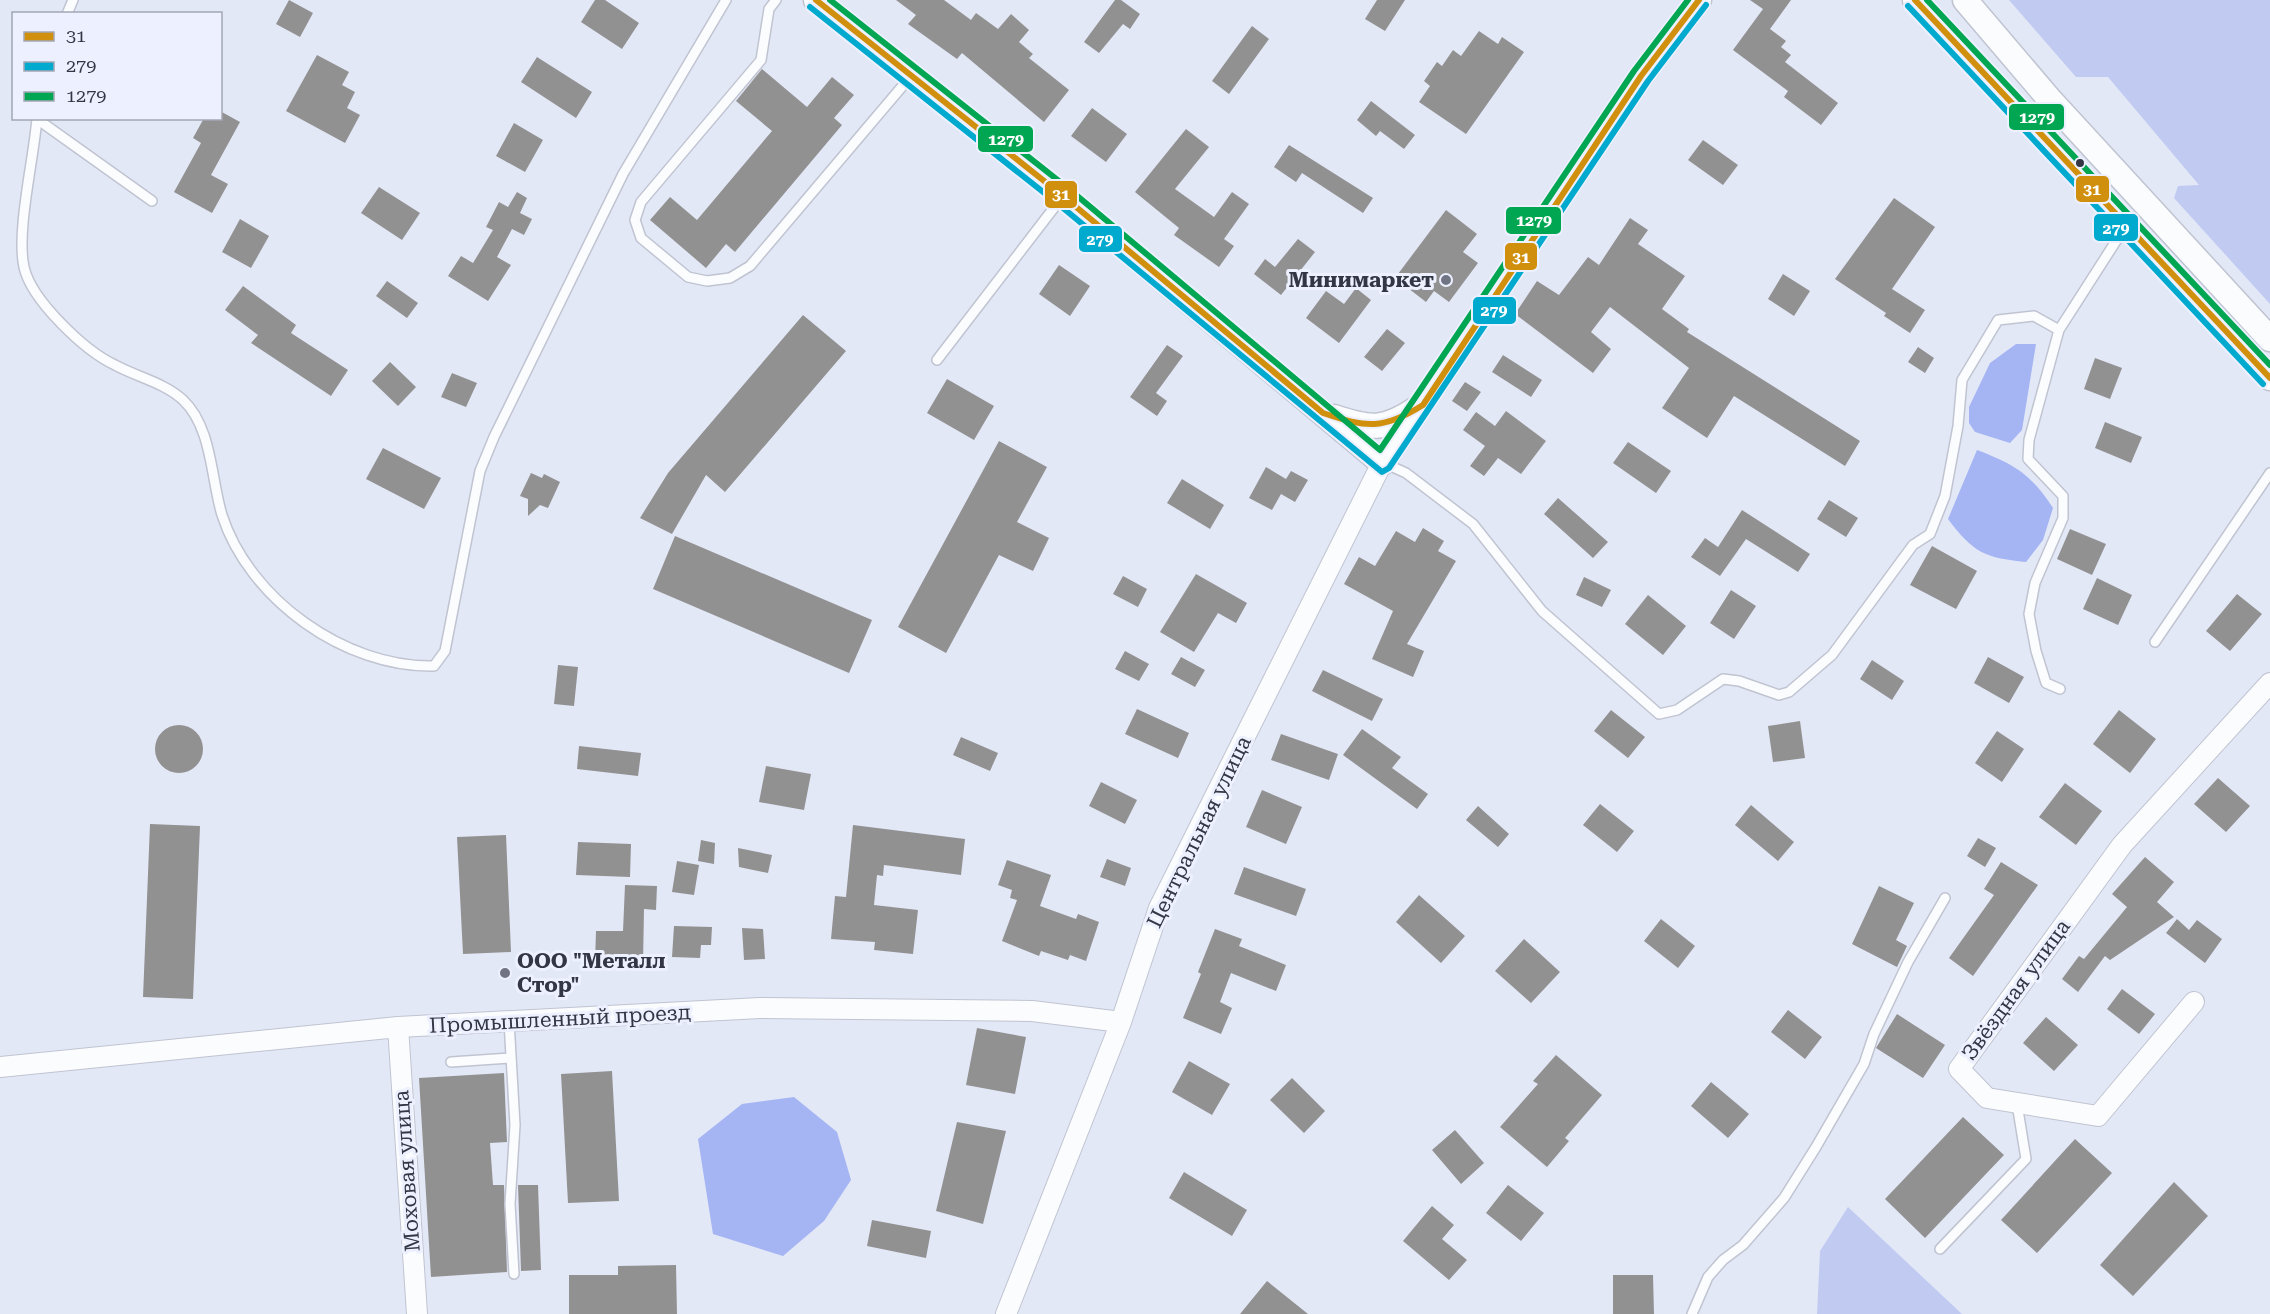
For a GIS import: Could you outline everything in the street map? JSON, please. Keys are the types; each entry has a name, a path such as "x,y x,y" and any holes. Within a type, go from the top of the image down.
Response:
{"street":[{"path":"816,0 1063,196 1382,463 1423,405 1641,75 1699,0"},
{"path":"1915,0 2270,378"},
{"path":"1965,0 2051,101 2270,339"},
{"path":"1323,413 1357,425 1380,426 1395,423 1423,405"},
{"name":"Центральная улица","path":"1006,1314 1121,1022 1159,908 1382,463"},
{"name":"Звёздная улица","path":"2194,1002 2098,1116 1987,1098 1959,1069 2122,845 2270,683"},
{"name":"Промышленный проезд","path":"0,1067 398,1027 760,1008 1032,1011 1121,1022"},
{"name":"Моховая улица","path":"398,1027 417,1314"}],"lane":[{"path":"37,120 23,244 24,268 33,288 72,333 112,364 161,386 183,400 197,417 222,516 233,543 250,572 266,589 295,614 331,638 362,653 417,667 434,666 445,651 480,471 494,436 623,174 726,0"},
{"path":"776,0 769,9 761,60 641,202 635,220 641,238 688,278 707,281 730,278 750,266 911,75"},
{"path":"38,120 152,201"},
{"path":"937,360 1063,196"},
{"path":"2060,689 2046,683 2036,651 2029,614 2035,583 2063,518 2063,496 2028,459 2029,440 2059,330 2126,225"},
{"path":"1382,463 1406,472 1473,524 1542,611 1659,714 1677,710 1723,679 1739,681 1779,695 1789,692 1832,655 1913,545 1930,534 1952,468 1962,380 1998,320 2034,316 2059,330"},
{"path":"2155,642 2270,473"},
{"path":"1692,1314 1708,1277 1723,1260 1743,1245 1784,1198 1805,1164 1864,1064 1874,1034 1908,962 1945,898"},
{"path":"509,1021 515,1125 510,1204 514,1274"},
{"path":"451,1062 511,1058"},
{"path":"1940,1249 2026,1159 2018,1104"}],"shaded area":[{"path":"2009,0 2270,0 2270,304 2174,198 2178,186 2199,185 2108,77 2076,77"},
{"path":"2016,344 2036,344 2022,430 2010,443 1975,432 1969,423 1969,407 1990,363"},
{"path":"1977,450 2001,460 2029,478 2053,508 2043,540 2026,562 2000,558 1981,551 1965,539 1948,519"},
{"path":"794,1097 837,1132 851,1180 824,1221 783,1256 713,1234 698,1139 742,1104"},
{"path":"1848,1207 1962,1314 1817,1314 1820,1251"}],"building":[{"path":"289,0 313,13 300,37 276,24"},
{"path":"595,0 605,0 639,23 622,49 581,22"},
{"path":"896,0 944,0 971,20 976,13 998,29 1011,14 1029,30 1019,42 1033,54 1029,58 1069,90 1044,122 962,53 957,59 908,24 916,15"},
{"path":"1115,0 1121,0 1140,14 1130,29 1123,24 1099,53 1084,42"},
{"path":"1377,0 1405,0 1385,31 1365,19"},
{"path":"1750,0 1791,0 1770,29 1786,41 1781,47 1791,55 1785,62 1838,103 1821,125 1784,97 1788,91 1733,50 1763,9"},
{"path":"1252,26 1269,39 1229,94 1212,81"},
{"path":"1479,31 1498,44 1502,37 1524,52 1466,134 1419,102 1430,86 1424,81 1437,62 1442,66 1453,50 1461,56"},
{"path":"317,55 349,72 342,85 355,92 347,108 360,115 345,143 286,111"},
{"path":"537,57 592,92 576,118 521,82"},
{"path":"762,69 807,107 832,77 854,95 834,118 842,125 735,252 726,244 706,268 650,220 670,197 697,220 772,131 736,101"},
{"path":"1371,101 1415,135 1404,149 1380,131 1376,136 1357,120"},
{"path":"1092,108 1127,134 1106,162 1071,136"},
{"path":"222,112 240,122 211,175 228,184 212,213 174,192 201,143 193,138 203,120 222,120"},
{"path":"514,123 543,140 525,172 496,156"},
{"path":"1186,129 1209,147 1175,189 1214,217 1232,192 1249,204 1224,239 1234,246 1219,267 1174,235 1179,228 1135,192"},
{"path":"1703,140 1738,165 1723,185 1688,160"},
{"path":"1289,145 1373,198 1363,213 1302,173 1296,182 1274,167"},
{"path":"379,187 420,213 402,240 361,213"},
{"path":"517,192 527,198 520,213 532,219 524,235 512,229 497,257 511,265 488,301 448,276 461,256 473,263 493,230 486,227 499,202 508,207"},
{"path":"1894,198 1935,227 1892,289 1925,310 1910,333 1884,316 1886,313 1835,279"},
{"path":"1446,210 1477,234 1463,252 1478,263 1449,302 1434,291 1426,302 1395,278"},
{"path":"1630,218 1648,230 1638,244 1685,276 1662,309 1689,329 1687,332 1860,441 1845,466 1734,396 1707,438 1662,408 1689,368 1610,307 1591,332 1611,349 1593,373 1515,314 1537,281 1559,295 1588,257 1599,265"},
{"path":"240,219 269,236 251,268 222,252"},
{"path":"1298,239 1315,252 1281,295 1254,274 1265,259 1275,267"},
{"path":"1059,265 1090,286 1070,316 1039,294"},
{"path":"1783,274 1810,291 1794,316 1768,299"},
{"path":"387,281 418,303 407,318 376,296"},
{"path":"243,286 296,325 291,333 348,370 331,396 251,343 258,335 225,310"},
{"path":"1356,288 1371,300 1339,343 1306,318 1326,291 1344,304"},
{"path":"803,315 846,351 725,492 706,475 672,534 640,518 668,473"},
{"path":"1387,329 1405,343 1382,371 1364,357"},
{"path":"1167,345 1183,356 1156,393 1167,401 1157,416 1130,397"},
{"path":"1918,347 1934,358 1925,373 1908,362"},
{"path":"1503,355 1542,380 1531,397 1492,372"},
{"path":"2095,358 2122,368 2110,399 2084,389"},
{"path":"390,362 416,387 398,406 372,381"},
{"path":"452,373 477,383 466,407 441,397"},
{"path":"947,379 994,406 974,440 927,413"},
{"path":"1465,382 1481,392 1467,411 1452,401"},
{"path":"1506,411 1546,441 1521,474 1498,458 1484,476 1470,466 1485,446 1463,430 1476,412 1495,426"},
{"path":"2105,422 2142,437 2131,463 2095,448"},
{"path":"999,441 1047,467 1017,522 1049,538 1033,571 999,555 946,653 898,627"},
{"path":"1628,442 1671,471 1656,493 1613,463"},
{"path":"383,448 441,478 424,509 366,479"},
{"path":"1266,467 1286,479 1291,471 1308,480 1295,502 1281,494 1272,510 1249,498"},
{"path":"531,473 542,478 544,474 560,482 548,508 540,505 528,516 528,499 520,496"},
{"path":"1182,479 1224,505 1210,529 1167,503"},
{"path":"1558,498 1608,542 1593,558 1544,514"},
{"path":"1829,500 1858,518 1846,537 1817,519"},
{"path":"1742,510 1810,554 1798,572 1746,539 1720,576 1691,557 1705,538 1718,547"},
{"path":"1423,528 1444,541 1438,551 1456,561 1407,644 1424,651 1413,677 1372,659 1393,611 1344,584 1359,557 1375,566 1396,531 1415,542"},
{"path":"2070,529 2106,544 2092,575 2057,559"},
{"path":"675,536 872,620 849,673 653,589"},
{"path":"1932,546 1977,571 1956,609 1910,585"},
{"path":"1196,574 1247,603 1236,623 1218,613 1194,652 1160,632"},
{"path":"1123,576 1147,589 1138,607 1113,594"},
{"path":"1584,577 1611,590 1602,607 1576,595"},
{"path":"2097,578 2132,595 2118,625 2083,609"},
{"path":"1731,590 1756,606 1734,639 1710,623"},
{"path":"2237,594 2262,614 2230,651 2206,631"},
{"path":"1648,595 1686,626 1663,655 1625,624"},
{"path":"1125,651 1149,664 1139,681 1115,669"},
{"path":"1181,657 1205,670 1195,687 1171,674"},
{"path":"1988,657 2024,677 2009,703 1974,683"},
{"path":"1872,660 1904,681 1892,700 1860,679"},
{"path":"558,665 578,667 574,706 554,704"},
{"path":"1323,670 1383,699 1372,721 1312,691"},
{"path":"1137,709 1189,733 1178,758 1125,734"},
{"path":"1611,710 1645,737 1628,758 1594,731"},
{"path":"2119,710 2156,739 2130,773 2093,744"},
{"path":"1800,721 1805,758 1773,762 1768,726"},
{"path":"174,725 184,725 196,732 203,744 203,754 196,766 184,773 174,773 159,762 155,754 155,744 166,729"},
{"path":"1362,729 1401,757 1392,768 1428,794 1417,809 1343,755"},
{"path":"1997,731 2024,749 2002,782 1975,763"},
{"path":"1281,734 1338,754 1329,780 1271,760"},
{"path":"961,737 998,753 990,771 953,755"},
{"path":"579,746 641,753 638,776 577,769"},
{"path":"766,766 811,774 804,810 759,802"},
{"path":"2218,778 2250,806 2226,832 2194,804"},
{"path":"1101,782 1137,800 1125,824 1089,806"},
{"path":"2065,783 2102,811 2076,845 2039,817"},
{"path":"1262,790 1302,807 1286,844 1246,827"},
{"path":"1600,804 1634,831 1617,852 1583,825"},
{"path":"1751,805 1794,842 1778,861 1735,825"},
{"path":"1478,806 1509,834 1498,847 1466,820"},
{"path":"150,824 200,826 193,999 143,997"},
{"path":"853,825 965,839 961,875 884,865 883,876 877,875 874,905 918,910 913,954 874,950 875,942 831,939 835,896 846,897"},
{"path":"506,835 511,952 463,954 457,837"},
{"path":"1978,838 1996,848 1985,867 1967,856"},
{"path":"701,840 715,843 714,864 698,861"},
{"path":"578,842 631,844 630,877 576,875"},
{"path":"738,848 772,855 768,873 739,867"},
{"path":"2145,857 2174,882 2157,902 2174,917 2110,960 2105,956 2078,992 2062,979 2079,956 2084,959 2127,907 2112,894"},
{"path":"1107,859 1131,868 1125,886 1100,877"},
{"path":"1007,860 1051,875 1040,906 1076,919 1078,914 1099,922 1086,961 1070,955 1068,960 1041,951 1039,956 1002,941 1017,900 1010,898 1012,890 998,885"},
{"path":"677,861 699,865 694,895 672,892"},
{"path":"2001,862 2038,885 1973,976 1949,958 1994,895 1984,889"},
{"path":"1244,867 1306,889 1296,916 1234,894"},
{"path":"625,885 657,886 656,910 644,909 643,964 595,963 596,931 623,931"},
{"path":"1879,886 1914,903 1896,940 1907,946 1897,967 1852,944"},
{"path":"1419,895 1465,936 1441,963 1396,922"},
{"path":"1661,919 1695,946 1678,968 1644,941"},
{"path":"2177,919 2189,930 2197,920 2222,939 2205,963 2166,933"},
{"path":"674,926 712,927 711,945 701,945 700,958 672,957"},
{"path":"742,928 763,929 765,959 744,960"},
{"path":"1215,929 1242,939 1239,946 1286,965 1276,991 1231,973 1220,1002 1232,1008 1221,1034 1183,1018 1201,974 1198,972"},
{"path":"1524,939 1560,972 1531,1003 1495,971"},
{"path":"2122,989 2155,1014 2139,1034 2107,1009"},
{"path":"1788,1010 1822,1037 1805,1059 1771,1032"},
{"path":"1897,1014 1945,1045 1923,1078 1876,1048"},
{"path":"2046,1017 2078,1045 2054,1071 2023,1043"},
{"path":"977,1028 1026,1037 1015,1094 966,1085"},
{"path":"1556,1055 1602,1095 1565,1138 1569,1141 1547,1167 1500,1127 1538,1084 1533,1081"},
{"path":"1189,1061 1230,1084 1212,1115 1172,1092"},
{"path":"612,1071 619,1201 568,1203 561,1074"},
{"path":"504,1073 507,1142 490,1143 493,1185 504,1185 507,1272 431,1277 419,1078"},
{"path":"1292,1078 1325,1111 1304,1133 1270,1100"},
{"path":"1711,1082 1749,1114 1728,1138 1691,1106"},
{"path":"1963,1117 2004,1155 1925,1238 1885,1199"},
{"path":"957,1122 1006,1131 983,1224 936,1211"},
{"path":"1455,1130 1484,1163 1461,1184 1432,1150"},
{"path":"2075,1139 2112,1173 2037,1253 2001,1220"},
{"path":"1184,1172 1247,1210 1232,1236 1169,1198"},
{"path":"2174,1182 2208,1216 2133,1296 2100,1265"},
{"path":"518,1185 538,1185 541,1270 521,1271"},
{"path":"1508,1185 1544,1213 1521,1241 1486,1213"},
{"path":"1432,1206 1454,1225 1442,1239 1467,1260 1449,1280 1403,1241"},
{"path":"872,1220 931,1231 926,1258 867,1246"},
{"path":"676,1265 677,1314 569,1314 569,1275 618,1275 618,1266"},
{"path":"1613,1275 1653,1275 1654,1314 1613,1314"},
{"path":"1267,1281 1308,1314 1240,1314"}],"transit line":[{"name":"31","path":"816,0 1063,196 1323,413 1363,424 1397,419 1423,405 1641,76 1699,0"},
{"name":"1279","path":"830,0 1069,189 1380,450 1634,71 1688,0"},
{"name":"31","path":"1915,0 2270,378"},
{"name":"1279","path":"1927,0 2270,365"},
{"name":"279","path":"810,7 1057,203 1382,472 1389,468 1648,81 1706,5"},
{"name":"279","path":"1908,6 2263,384"}],"place":[{"name":"Минимаркет","path":"1446,280"},
{"name":"ООО \"Металл Стор\"","path":"505,973"}]}
